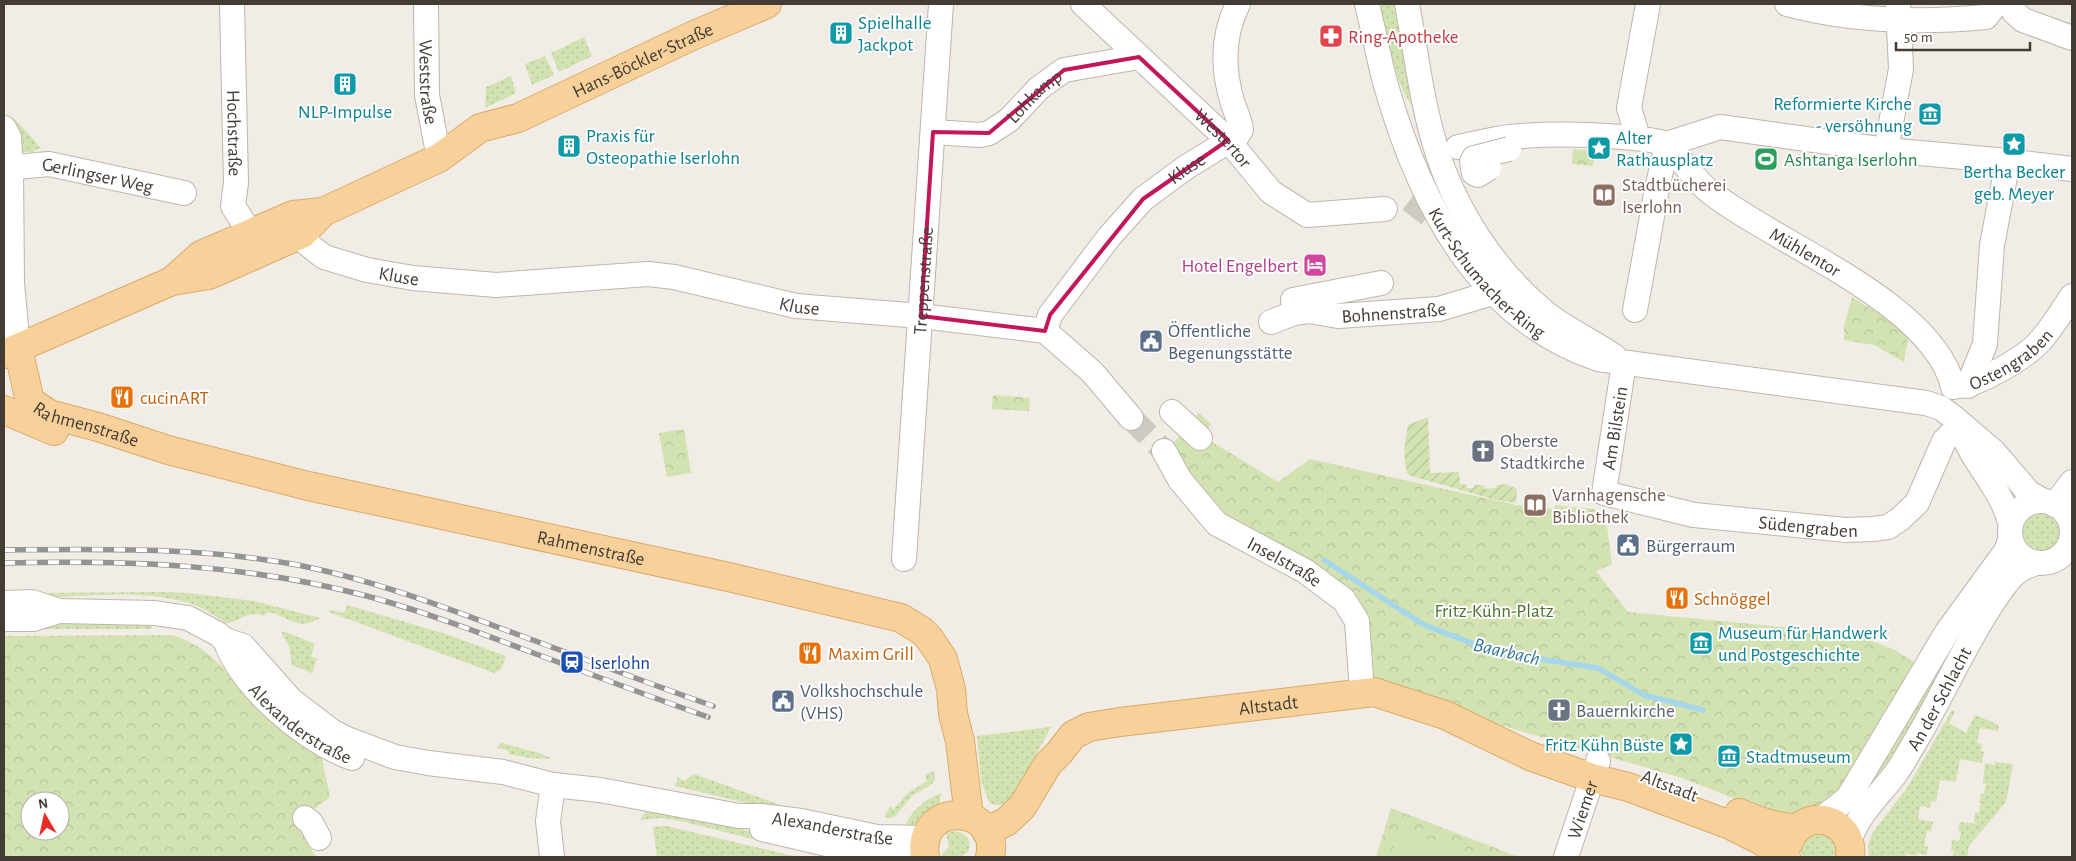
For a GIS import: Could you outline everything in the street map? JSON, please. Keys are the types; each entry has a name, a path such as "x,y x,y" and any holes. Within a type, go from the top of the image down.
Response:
{"main road":[{"name":"Hans-Böckler-Straße","path":"11,352 250,245 293,215 323,212 439,158 480,128 518,118 760,5"},
{"name":"Hans-Böckler-Straße","path":"250,245 302,234 323,212"},
{"name":"Rahmenstraße","path":"11,352 30,401 49,414 98,427 168,450 308,486 733,578 901,618 922,631 935,645 948,674 954,714 948,757 977,834"},
{"name":"Rahmenstraße","path":"9,408 47,429 94,442 115,446 168,450"},
{"name":"Altstadt","path":"924,851 934,824 977,834 1015,835 1033,818 1056,769 1059,753 1073,735 1089,726 1374,692 1402,699 1445,715 1482,732 1595,770 1686,789 1767,824 1786,828 1829,821 1845,833 1850,853"},
{"name":"Altstadt","path":"1595,770 1628,787 1730,825 1760,840 1787,857"},
{"path":"1787,857 1790,841 1809,824"}],"street":[{"name":"Hochstraße","path":"232,4 236,183 234,206 250,245"},
{"name":"Weststraße","path":"426,4 427,95 439,158"},
{"name":"Treppenstraße","path":"904,559 941,4"},
{"name":"Westertor","path":"1083,4 1228,140 1270,192 1307,215 1385,209"},
{"path":"1228,140 1238,136 1241,130 1231,96 1224,57 1226,36 1238,4"},
{"name":"Kurt-Schumacher-Ring","path":"1367,4 1387,89 1400,128 1415,167 1441,222 1467,261 1492,293 1533,328 1556,341 1598,359 1926,403 1952,419 1994,452 2029,493 2059,508"},
{"name":"Kurt-Schumacher-Ring","path":"1407,4 1417,67 1435,145 1447,180 1463,211 1510,280 1547,313 1624,363"},
{"path":"1638,138 1629,108 1648,4"},
{"path":"1787,4 1813,11 1899,12 1961,20 1986,17 2009,6 2023,20 2072,38"},
{"path":"1886,150 1901,69 1899,12"},
{"name":"Lohkamp","path":"933,132 980,135 989,133 1009,120 1039,88 1064,70 1138,57"},
{"path":"1400,128 1429,122"},
{"path":"1458,147 1508,137 1572,133 1638,138 1667,144 1720,127 1886,150 2008,161 2072,170"},
{"path":"4,128 9,137 8,168 12,282 11,352"},
{"path":"1507,149 1544,134"},
{"name":"Kluse","path":"302,234 305,242 324,257 367,270 413,278 496,285 648,274 674,277 796,306 920,316 1045,331 1050,315 1109,237 1143,199 1185,168 1228,140"},
{"path":"1635,310 1667,144"},
{"name":"Mühlentor","path":"1667,144 1709,191 1758,225 1856,283 1900,312 1935,349 1960,386"},
{"path":"1960,386 1985,344 1992,245 2008,161"},
{"name":"Gerlingser Weg","path":"8,168 49,164 184,193"},
{"path":"1271,322 1294,313 1294,300 1381,283"},
{"name":"Bohnenstraße","path":"1294,313 1308,311 1338,316 1439,309 1475,296 1492,293"},
{"name":"Ostengraben","path":"1952,419 1960,386 2010,364 2041,341 2072,296"},
{"path":"1045,331 1092,372 1131,418"},
{"name":"Am Bilstein","path":"1604,493 1624,363"},
{"path":"1172,412 1200,438"},
{"path":"1952,419 1998,493 2007,511 2011,533 2018,554 2023,559 2036,563 2051,561 2064,554 2071,543 2071,525 2059,508"},
{"name":"Südengraben","path":"1604,493 1681,512 1708,516 1846,530 1888,527 1917,503 1944,441 1952,433 1952,419"},
{"name":"Inselstraße","path":"1164,451 1180,480 1217,524 1304,571 1344,600 1356,621 1362,692"},
{"path":"2059,508 2072,482"},
{"path":"2011,533 2014,516 2024,506 2059,508"},
{"name":"An der Schlacht","path":"1809,824 1848,798 1947,632 2006,551 2011,533"},
{"name":"An der Schlacht","path":"1850,853 1854,826 1900,766 1951,675 2009,580 2022,567 2036,563"},
{"name":"Alexanderstraße","path":"4,603 32,602 59,611 155,613 188,618 218,634 225,640 234,660 252,683 280,713 318,742 338,753 392,771 426,778 501,786 553,785 600,790 739,816 761,816 801,821 877,837 924,851"},
{"name":"Alexanderstraße","path":"4,619 33,619 59,611"},
{"name":"Wiemer","path":"1566,857 1595,770"},
{"path":"552,857 548,821 553,785"},
{"name":"Alexanderstraße","path":"739,816 758,828 851,850 904,857"},
{"path":"305,818 311,823 320,838"}],"highlighted area":[{"path":"1139,57 1228,140 1143,199 1050,315 1045,331 921,316 933,132 989,133 1064,70"}],"green space":[{"path":"1380,4 1397,4 1414,107 1402,88 1397,74"},
{"path":"584,37 592,56 559,72 551,53"},
{"path":"545,56 554,75 532,85 525,64"},
{"path":"511,76 516,93 485,108 486,87"},
{"path":"12,118 17,121 41,148 32,152 19,152 10,119"},
{"path":"1573,149 1594,151 1593,166 1572,164"},
{"path":"1852,297 1909,333 1904,362 1874,345 1844,340 1844,326"},
{"path":"993,395 1030,398 1029,411 992,409"},
{"name":"Fritz-Kühn-Platz","path":"1199,413 1211,424 1202,436 1278,482 1310,459 1516,505 1554,509 1555,505 1594,509 1607,527 1612,564 1596,571 1628,612 1855,634 1895,650 1923,668 1848,794 1806,819 1776,815 1682,778 1366,686 1360,620 1220,523 1166,452"},
{"path":"1428,417 1430,473 1459,472 1460,484 1466,485 1467,488 1474,488 1474,485 1484,485 1485,489 1496,488 1497,485 1506,484 1517,489 1516,503 1496,500 1408,475 1405,444 1408,425"},
{"path":"684,429 691,473 667,477 659,433"},
{"path":"2041,514 2054,519 2059,532 2054,545 2041,550 2028,545 2023,532 2028,519"},
{"path":"35,593 188,593 254,601 320,618 305,624 268,612 264,616 252,614 226,623 194,605 171,598 111,594 32,598"},
{"path":"347,605 446,634 506,656 501,669 494,673 329,612 329,610 344,613"},
{"path":"33,624 151,624 152,629 34,629"},
{"path":"283,631 315,644 311,656 317,659 312,673 292,665 289,646 282,634"},
{"path":"172,635 188,641 213,658 277,727 298,743 321,755 330,797 296,822 316,857 4,857 4,636"},
{"path":"1929,678 1936,681 1893,759 1862,801 1857,797"},
{"path":"1952,710 1955,712 1949,723 1966,733 1975,715 1999,725 1998,731 1980,728 1977,743 1982,744 1981,751 1984,752 1982,763 1960,759 1956,782 1940,780 1936,802 1931,801 1930,808 1920,806 1918,819 1933,822 1931,831 1927,831 1924,846 1928,847 1927,855 1917,853 1917,856 1906,854 1906,857 1869,857 1868,845 1873,832 1907,788"},
{"path":"1051,727 1014,796 999,805 989,802 981,781 977,736"},
{"path":"501,743 539,753 553,759 529,758 509,754 508,750 497,748"},
{"path":"1995,762 2013,764 2006,802 1969,846 1967,857 1952,857 1954,851 1951,850 1952,840 1959,841 1961,832 1958,831 1960,822 1977,824 1974,822 1975,812 1981,813 1979,812 1980,804 1982,804 1979,803 1981,793 1986,794 1984,793 1986,784 1983,783 1985,763 1994,765"},
{"path":"934,771 935,779 932,784 912,796 895,816 890,818 884,817 890,806 894,809 908,793 927,781 925,775"},
{"path":"694,774 803,813 798,815 675,786 678,777 684,781"},
{"path":"941,793 939,807 920,826 904,829 918,807"},
{"path":"1391,808 1519,857 1376,857"},
{"path":"646,811 721,824 792,841 795,850 685,822 662,818 640,820"},
{"path":"666,826 794,856 657,857 653,827"},
{"path":"1410,830 1462,856 1390,857 1399,835"},
{"path":"953,831 967,837 969,840 968,852 960,857 942,857 941,855 949,847 946,834"},
{"path":"1814,833 1829,835 1832,838 1836,846 1836,857 1802,857 1804,843"}],"waterway":[{"name":"Baarbach","path":"1324,560 1424,625 1495,652 1598,668 1644,695 1703,710"}],"tunnel":[{"path":"1412,217 1432,191 1466,168 1490,156"},
{"path":"1131,418 1164,451"}],"railway":[{"path":"4,550 151,550 225,555 298,565 375,584 426,601 713,706"},
{"path":"4,563 96,562 187,566 276,577 322,585 367,596 428,615 708,717"}],"place":[{"name":"Spielhalle Jackpot","path":"841,33"},
{"name":"Ring-Apotheke","path":"1331,36"},
{"name":"NLP-Impulse","path":"345,84"},
{"name":"Reformierte Kirche - versöhnung","path":"1930,114"},
{"name":"Bertha Becker geb. Meyer","path":"2014,144"},
{"name":"Praxis für Osteopathie Iserlohn","path":"569,146"},
{"name":"Alter Rathausplatz","path":"1599,148"},
{"name":"Ashtanga Iserlohn","path":"1766,159"},
{"name":"Stadtbücherei Iserlohn","path":"1604,195"},
{"name":"Hotel Engelbert","path":"1315,265"},
{"name":"Öffentliche Begenungsstätte","path":"1151,341"},
{"name":"cucinART","path":"122,397"},
{"name":"Oberste Stadtkirche","path":"1483,451"},
{"name":"Varnhagensche Bibliothek","path":"1535,505"},
{"name":"Bürgerraum","path":"1628,545"},
{"name":"Schnöggel","path":"1677,598"},
{"name":"Museum für Handwerk und Postgeschichte","path":"1701,643"},
{"name":"Maxim Grill","path":"810,653"},
{"name":"Iserlohn","path":"572,662"},
{"name":"Volkshochschule (VHS)","path":"783,701"},
{"name":"Bauernkirche","path":"1559,710"},
{"name":"Fritz Kühn Büste","path":"1681,744"},
{"name":"Stadtmuseum","path":"1729,756"}]}
